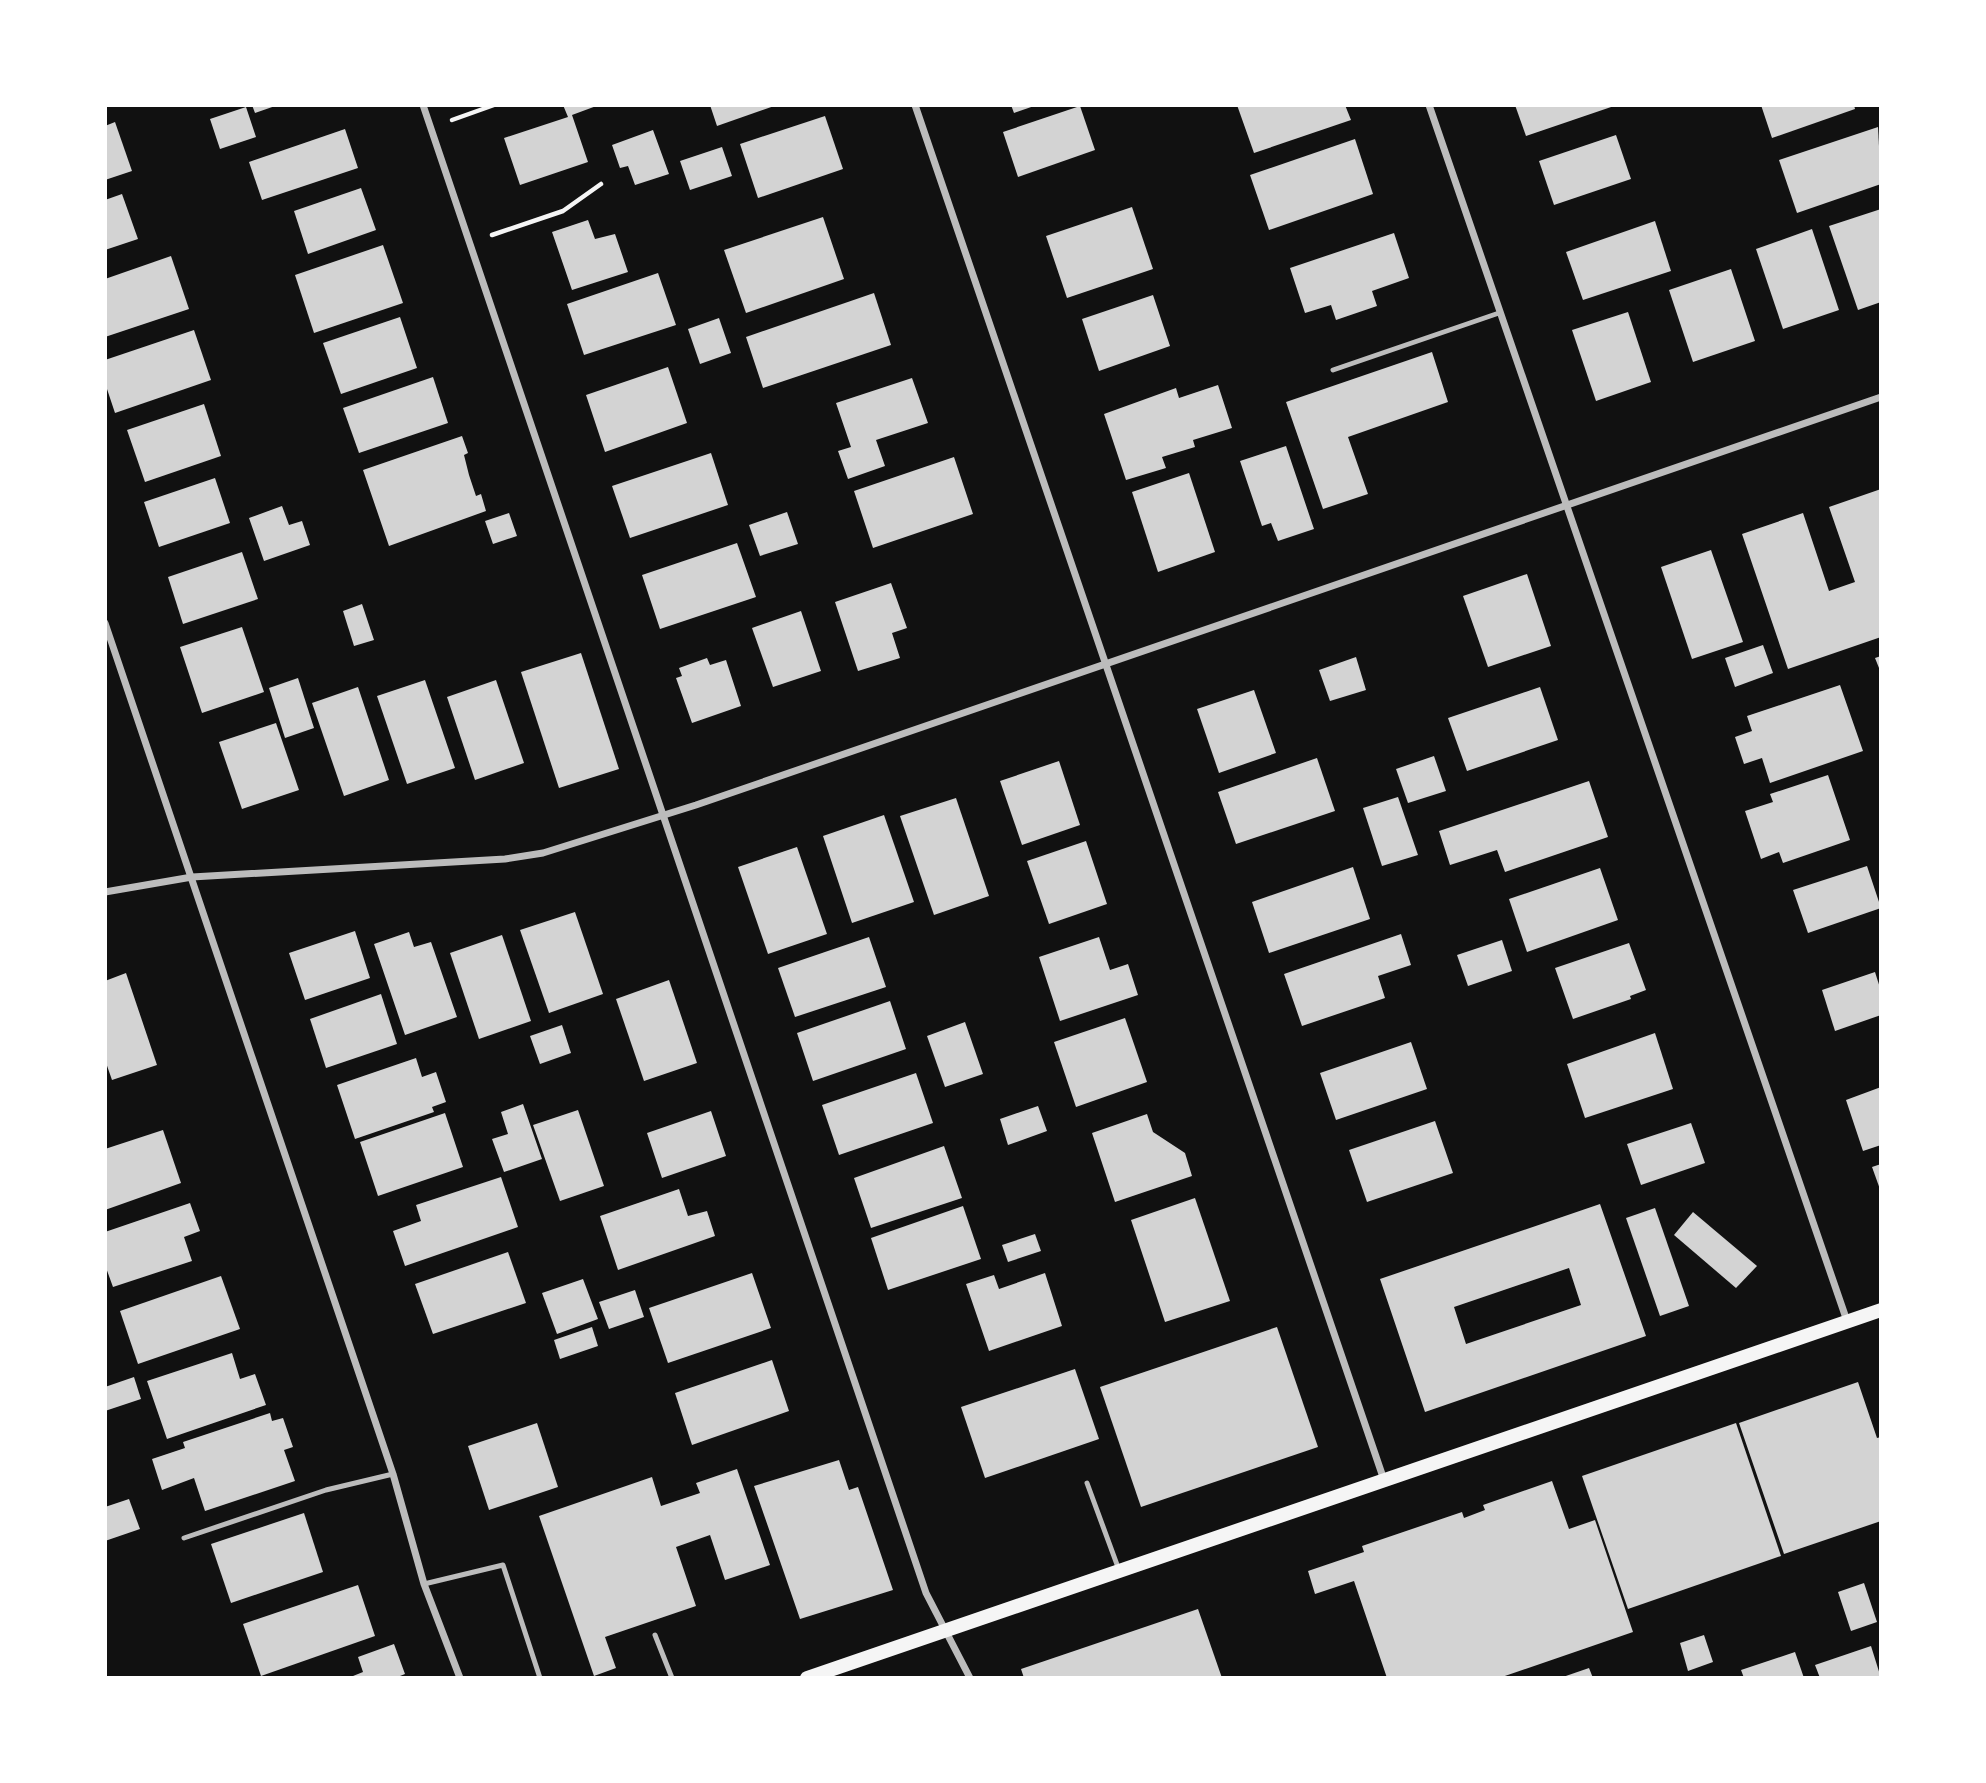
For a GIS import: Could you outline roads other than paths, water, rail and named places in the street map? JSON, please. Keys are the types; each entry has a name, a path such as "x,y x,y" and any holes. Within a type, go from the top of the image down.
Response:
{"main road":[{"path":"807,1678 1881,1310"}],"street":[{"path":"423,105 926,1593 970,1678"},
{"path":"915,105 1384,1480"},
{"path":"1429,105 1847,1321"},
{"path":"105,892 192,877 505,859 543,853 663,816 1881,397"},
{"path":"105,623 393,1474 424,1584 460,1678"}],"lane":[{"path":"1333,370 1499,313"},
{"path":"184,1538 326,1490 393,1474"},
{"path":"1087,1483 1119,1570"},
{"path":"424,1584 503,1565 540,1678"},
{"path":"655,1634 672,1678"}]}
